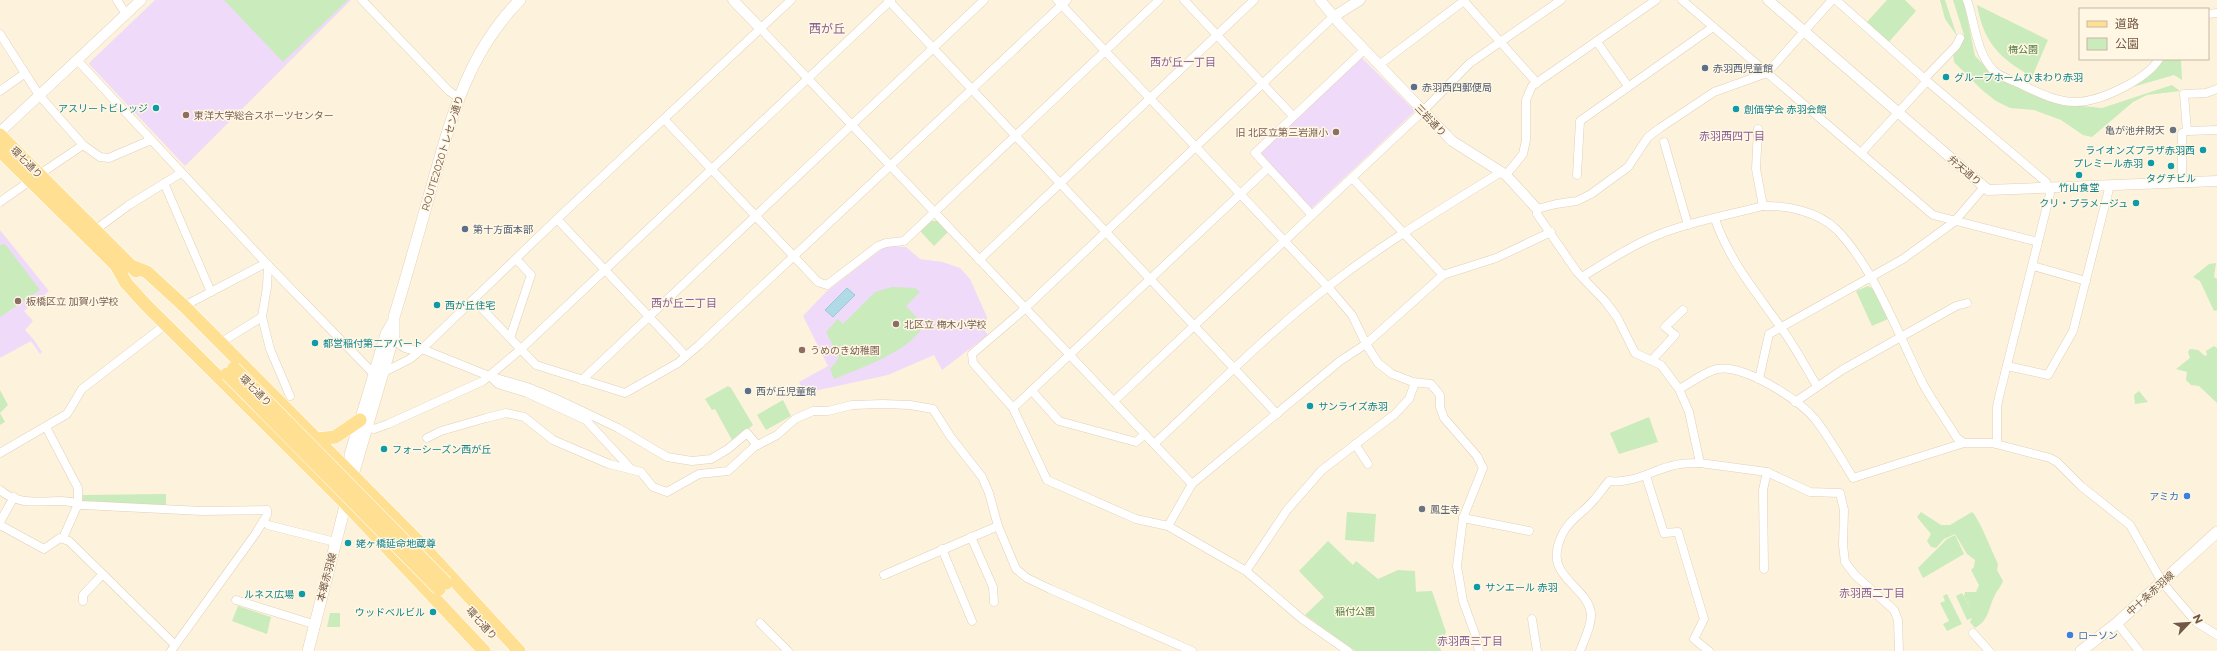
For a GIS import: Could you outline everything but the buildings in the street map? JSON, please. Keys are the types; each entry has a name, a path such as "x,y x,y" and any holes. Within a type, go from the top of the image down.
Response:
{"main road":[{"name":"ROUTE2020トレセン通り","path":"345,503 353,475 350,455 363,424 378,373 386,334 394,321 459,98 467,76 483,45 499,23 520,0"},
{"name":"環七通り","path":"0,134 35,177 116,265 230,371"},
{"name":"環七通り","path":"0,151 35,177 95,230 230,371 508,651"},
{"path":"116,265 126,283 165,325 345,503 484,651"},
{"path":"129,265 147,272 184,306 418,541 519,651"},
{"name":"ROUTE2020トレセン通り","path":"378,373 394,336 394,321"},
{"path":"317,439 335,437 363,424"},
{"name":"本郷赤羽線","path":"308,651 313,624 345,503"},
{"name":"中十条赤羽線","path":"2081,651 2117,623 2217,532"},
{"name":"環七通り","path":"443,586 494,651"}],"street":[{"path":"117,0 126,14"},
{"path":"0,134 39,95 141,0"},
{"path":"362,0 449,91 459,98"},
{"path":"733,0 1192,484"},
{"path":"77,60 180,173 267,264 378,373 410,359 422,349 557,219 791,0"},
{"path":"363,424 374,429 388,424 489,376 521,349 889,0 932,49 1015,135 1277,414"},
{"path":"582,380 984,0"},
{"path":"664,119 818,282 827,285 878,246 886,243 904,241 1159,0"},
{"path":"1184,0 1293,116"},
{"path":"979,260 1254,0"},
{"name":"三岩通り","path":"1320,0 1333,17 1452,141 1504,173 1537,209"},
{"path":"1348,651 1302,619 1246,571 1168,526 1136,519 1047,480 1013,408 972,363 972,354 1025,307 1333,17 1360,0"},
{"path":"1379,65 1464,0 1537,83"},
{"path":"1114,401 1423,111 1470,63 1561,0"},
{"path":"1154,444 1234,368 1328,287 1404,233 1504,173 1523,154 1526,140 1526,100 1532,86 1656,0"},
{"path":"1682,0 1933,215 1954,222 2038,242"},
{"name":"弁天通り","path":"1768,0 1984,187 1992,191 2217,180"},
{"path":"1700,463 1689,412 1679,389 1661,365 1635,353 1617,317 1605,301 1577,272 1538,214 1537,209 1577,201 1591,194 1628,167 1648,137 1666,124 1714,92 1767,73 1832,0"},
{"path":"1836,0 1926,80 2042,178 2050,188 2050,194 2033,266 1997,407 1997,444"},
{"path":"1967,0 1983,56 1994,72 2038,92 2063,100 2087,101 2110,93 2144,75 2154,68 2158,60"},
{"path":"474,300 536,365 626,394 678,363 686,356 794,256 1062,2 1105,51 1241,194 1352,314 1366,344 1378,363 1392,374 1416,383 1420,382 1431,384 1440,395 1440,407 1444,418 1477,456 1483,468 1463,518 1457,566 1463,601 1475,634 1479,651"},
{"path":"1577,175 1580,121 1713,27"},
{"path":"0,34 24,74 39,95 83,145 100,157 110,158 151,140"},
{"path":"1861,153 1956,46 1960,38"},
{"path":"1597,42 1628,86"},
{"path":"1312,215 1255,153 1364,50"},
{"path":"0,91 24,74"},
{"path":"2187,131 2184,94 2206,93 2217,89"},
{"path":"1758,128 1756,169 1763,206"},
{"path":"2182,182 2182,133 2187,131 2217,130"},
{"path":"1664,142 1688,225"},
{"path":"0,202 83,145"},
{"path":"1013,408 1268,168"},
{"path":"95,230 180,173"},
{"path":"1352,178 1443,275"},
{"path":"164,183 211,292"},
{"path":"2007,366 2048,375 2073,331 2110,185"},
{"path":"1759,379 1769,334 1870,279 1903,259 1954,222 1984,187"},
{"path":"1582,277 1632,246 1661,233 1688,225 1763,206 1795,209 1818,217 1836,229 1852,249 1870,279 1924,385 1957,438 1964,443"},
{"path":"557,219 686,356"},
{"path":"1715,219 1722,241 1746,281 1781,327 1817,386"},
{"path":"1168,526 1192,484 1340,361 1366,344 1443,275 1496,258 1551,232"},
{"path":"510,338 532,275 516,260"},
{"path":"184,306 267,264"},
{"path":"267,264 267,287 262,316 270,349 290,396"},
{"path":"2033,266 2086,281"},
{"path":"1795,402 1817,386 1956,306 1967,303"},
{"path":"1652,360 1675,335 1665,327 1683,310"},
{"path":"220,343 262,316"},
{"path":"0,453 67,414 82,388 165,325"},
{"path":"394,336 396,341 403,348 422,349 489,376 521,385 558,400 618,428 667,457 692,461 711,459 728,449 746,433 757,445"},
{"path":"1679,389 1717,369 1732,369 1759,379 1795,402 1814,418 1853,478 1964,443 1997,444 2050,458 2057,462 2081,486 2130,525 2162,582 2196,622 2217,635"},
{"path":"489,376 498,384 527,393 586,420 631,469"},
{"path":"1246,571 1287,510 1322,470 1395,414 1409,399 1416,383"},
{"path":"1032,391 1060,421 1136,442 1145,434"},
{"path":"426,438 441,431 486,418 506,414 524,417 553,440 609,464 641,472 653,486 667,492 699,474 728,471 757,445 778,435 795,419 813,411 828,411 852,405 883,404 910,405 933,409 950,436 982,477 991,499 998,526 1016,569 1027,578 1112,617 1192,651"},
{"path":"46,427 78,488 78,504 64,538"},
{"path":"1355,444 1368,464"},
{"path":"1580,651 1590,623 1589,605 1560,570 1556,556 1560,539 1568,524 1595,499 1609,481 1620,482 1646,476 1674,465 1700,463 1767,472 1810,492 1840,493 1844,510 1843,545 1845,562 1855,575 1894,610 1898,620 1899,651"},
{"path":"1764,569 1763,490 1767,472"},
{"path":"1646,476 1664,533 1678,532 1704,619 1694,640 1709,651"},
{"path":"0,490 14,497 34,503 73,502 78,504 202,511 267,510 267,515 263,521 173,648 64,538"},
{"path":"14,497 0,523 44,549 60,538 64,538"},
{"path":"1463,518 1529,531"},
{"path":"263,521 268,525 335,542"},
{"path":"884,575 998,526"},
{"path":"971,537 993,587 994,602"},
{"path":"942,549 972,621"},
{"path":"82,601 84,596 102,575"},
{"path":"236,600 313,624"},
{"path":"1532,619 1537,651"},
{"path":"760,623 788,651"},
{"path":"2117,623 2139,651"},
{"path":"1974,633 1989,651"}],"shaded area":[{"name":"東洋大学総合スポーツセンター","path":"155,0 351,0 185,166 89,64"},
{"name":"旧 北区立第三岩淵小","path":"1360,56 1415,111 1311,209 1257,153"},
{"name":"板橋区立 加賀小学校","path":"0,230 49,291 24,311 33,321 25,330 42,352 40,354 31,341 0,358"},
{"name":"北区立 梅木小学校","path":"886,246 906,247 920,259 943,262 960,268 970,279 987,317 985,331 988,335 942,370 934,355 888,375 805,393 799,382 828,366 803,316 827,291"}],"green space":[{"path":"224,0 348,0 283,62"},
{"path":"1887,0 1905,0 1916,11 1888,43 1866,23"},
{"path":"1940,0 1945,0 1957,36 1945,19"},
{"path":"1953,0 1962,0 1965,6 1975,56 1995,76 2034,95 2073,105 2102,108 2172,85 2180,91 2147,95 2133,102 2092,137 2083,135 2061,120 2034,110 2010,108 1996,101 1982,90 1954,62 1953,53 1964,35"},
{"name":"梅公園","path":"1977,5 2048,40 2032,77 2002,56 1995,48 1984,30"},
{"path":"2162,60 2181,60 2182,80 2174,75 2129,88 2155,71"},
{"path":"931,221 937,221 948,232 934,246 920,231"},
{"path":"5,244 40,290 0,317 0,245"},
{"path":"2216,263 2214,277 2217,279 2217,310 2214,311 2200,281 2193,277 2209,264"},
{"path":"1868,286 1873,289 1888,319 1872,326 1856,291"},
{"path":"892,287 915,288 920,292 906,306 924,325 917,335 896,351 884,358 834,379 830,369 839,358 826,332 838,319 843,324 875,292"},
{"path":"2214,346 2217,348 2217,403 2199,386 2191,385 2186,380 2187,372 2176,369 2190,358 2188,352 2190,349 2198,350 2205,356 2207,355 2206,351"},
{"path":"728,386 731,388 753,425 733,442 715,409 712,410 705,399"},
{"path":"0,390 8,405 0,413"},
{"path":"2139,391 2148,402 2135,404 2134,395"},
{"path":"783,400 791,416 766,430 757,415"},
{"path":"0,413 5,422 0,425"},
{"path":"1649,417 1658,442 1619,454 1610,433"},
{"path":"166,494 166,505 82,502 83,495"},
{"path":"1347,512 1376,514 1374,542 1345,540"},
{"path":"1921,512 1941,525 1950,525 1972,512 1978,520 1998,564 1997,570 2003,581 1996,593 1986,617 1980,625 1975,628 1970,622 1972,618 1967,620 1956,596 1962,593 1974,615 1964,596 1965,592 1976,592 1979,585 1971,570 1974,567 1975,560 1967,554 1955,534 1944,539 1936,548 1931,547 1927,541 1931,534 1917,517"},
{"path":"1955,535 1964,554 1923,578 1918,568 1947,539"},
{"name":"稲付公園","path":"1328,541 1353,565 1356,561 1378,579 1398,570 1415,571 1416,592 1432,591 1446,632 1440,647 1441,651 1355,651 1305,615 1324,597 1299,571"},
{"path":"1947,594 1962,624 1947,631 1943,624 1949,621 1940,603 1945,601 1943,596"},
{"path":"238,606 271,617 267,634 232,621"},
{"path":"330,613 340,613 340,627 327,627"}],"water":[{"path":"847,288 855,295 833,317 825,310"}],"place":[{"name":"赤羽西児童館","path":"1705,68"},
{"name":"グループホームひまわり赤羽","path":"1946,77"},
{"name":"赤羽西四郵便局","path":"1414,87"},
{"name":"アスリートビレッジ","path":"156,108"},
{"name":"創価学会 赤羽会館","path":"1736,109"},
{"name":"東洋大学総合スポーツセンター","path":"186,115"},
{"name":"亀が池弁財天","path":"2173,130"},
{"name":"旧 北区立第三岩淵小","path":"1336,132"},
{"name":"ライオンズプラザ赤羽西","path":"2203,150"},
{"name":"プレミール赤羽","path":"2151,163"},
{"name":"タグチビル","path":"2171,166"},
{"name":"竹山食堂","path":"2079,175"},
{"name":"クリ・プラメージュ","path":"2136,203"},
{"name":"第十方面本部","path":"465,229"},
{"name":"板橋区立 加賀小学校","path":"18,301"},
{"name":"西が丘住宅","path":"437,305"},
{"name":"北区立 梅木小学校","path":"896,324"},
{"name":"都営稲付第二アパート","path":"315,343"},
{"name":"うめのき幼稚園","path":"802,350"},
{"name":"西が丘児童館","path":"748,391"},
{"name":"サンライズ赤羽","path":"1310,406"},
{"name":"フォーシーズン西が丘","path":"384,449"},
{"name":"アミカ","path":"2187,496"},
{"name":"鳳生寺","path":"1422,509"},
{"name":"姥ヶ橋延命地蔵尊","path":"348,543"},
{"name":"サンエール 赤羽","path":"1477,587"},
{"name":"ルネス広場","path":"302,594"},
{"name":"ウッドベルビル","path":"433,612"},
{"name":"ローソン","path":"2070,635"}],"district":[{"name":"西が丘","path":"827,29"},
{"name":"西が丘一丁目","path":"1183,62"},
{"name":"赤羽西四丁目","path":"1732,136"},
{"name":"西が丘二丁目","path":"684,303"},
{"name":"赤羽西二丁目","path":"1872,593"},
{"name":"赤羽西三丁目","path":"1470,641"}]}
